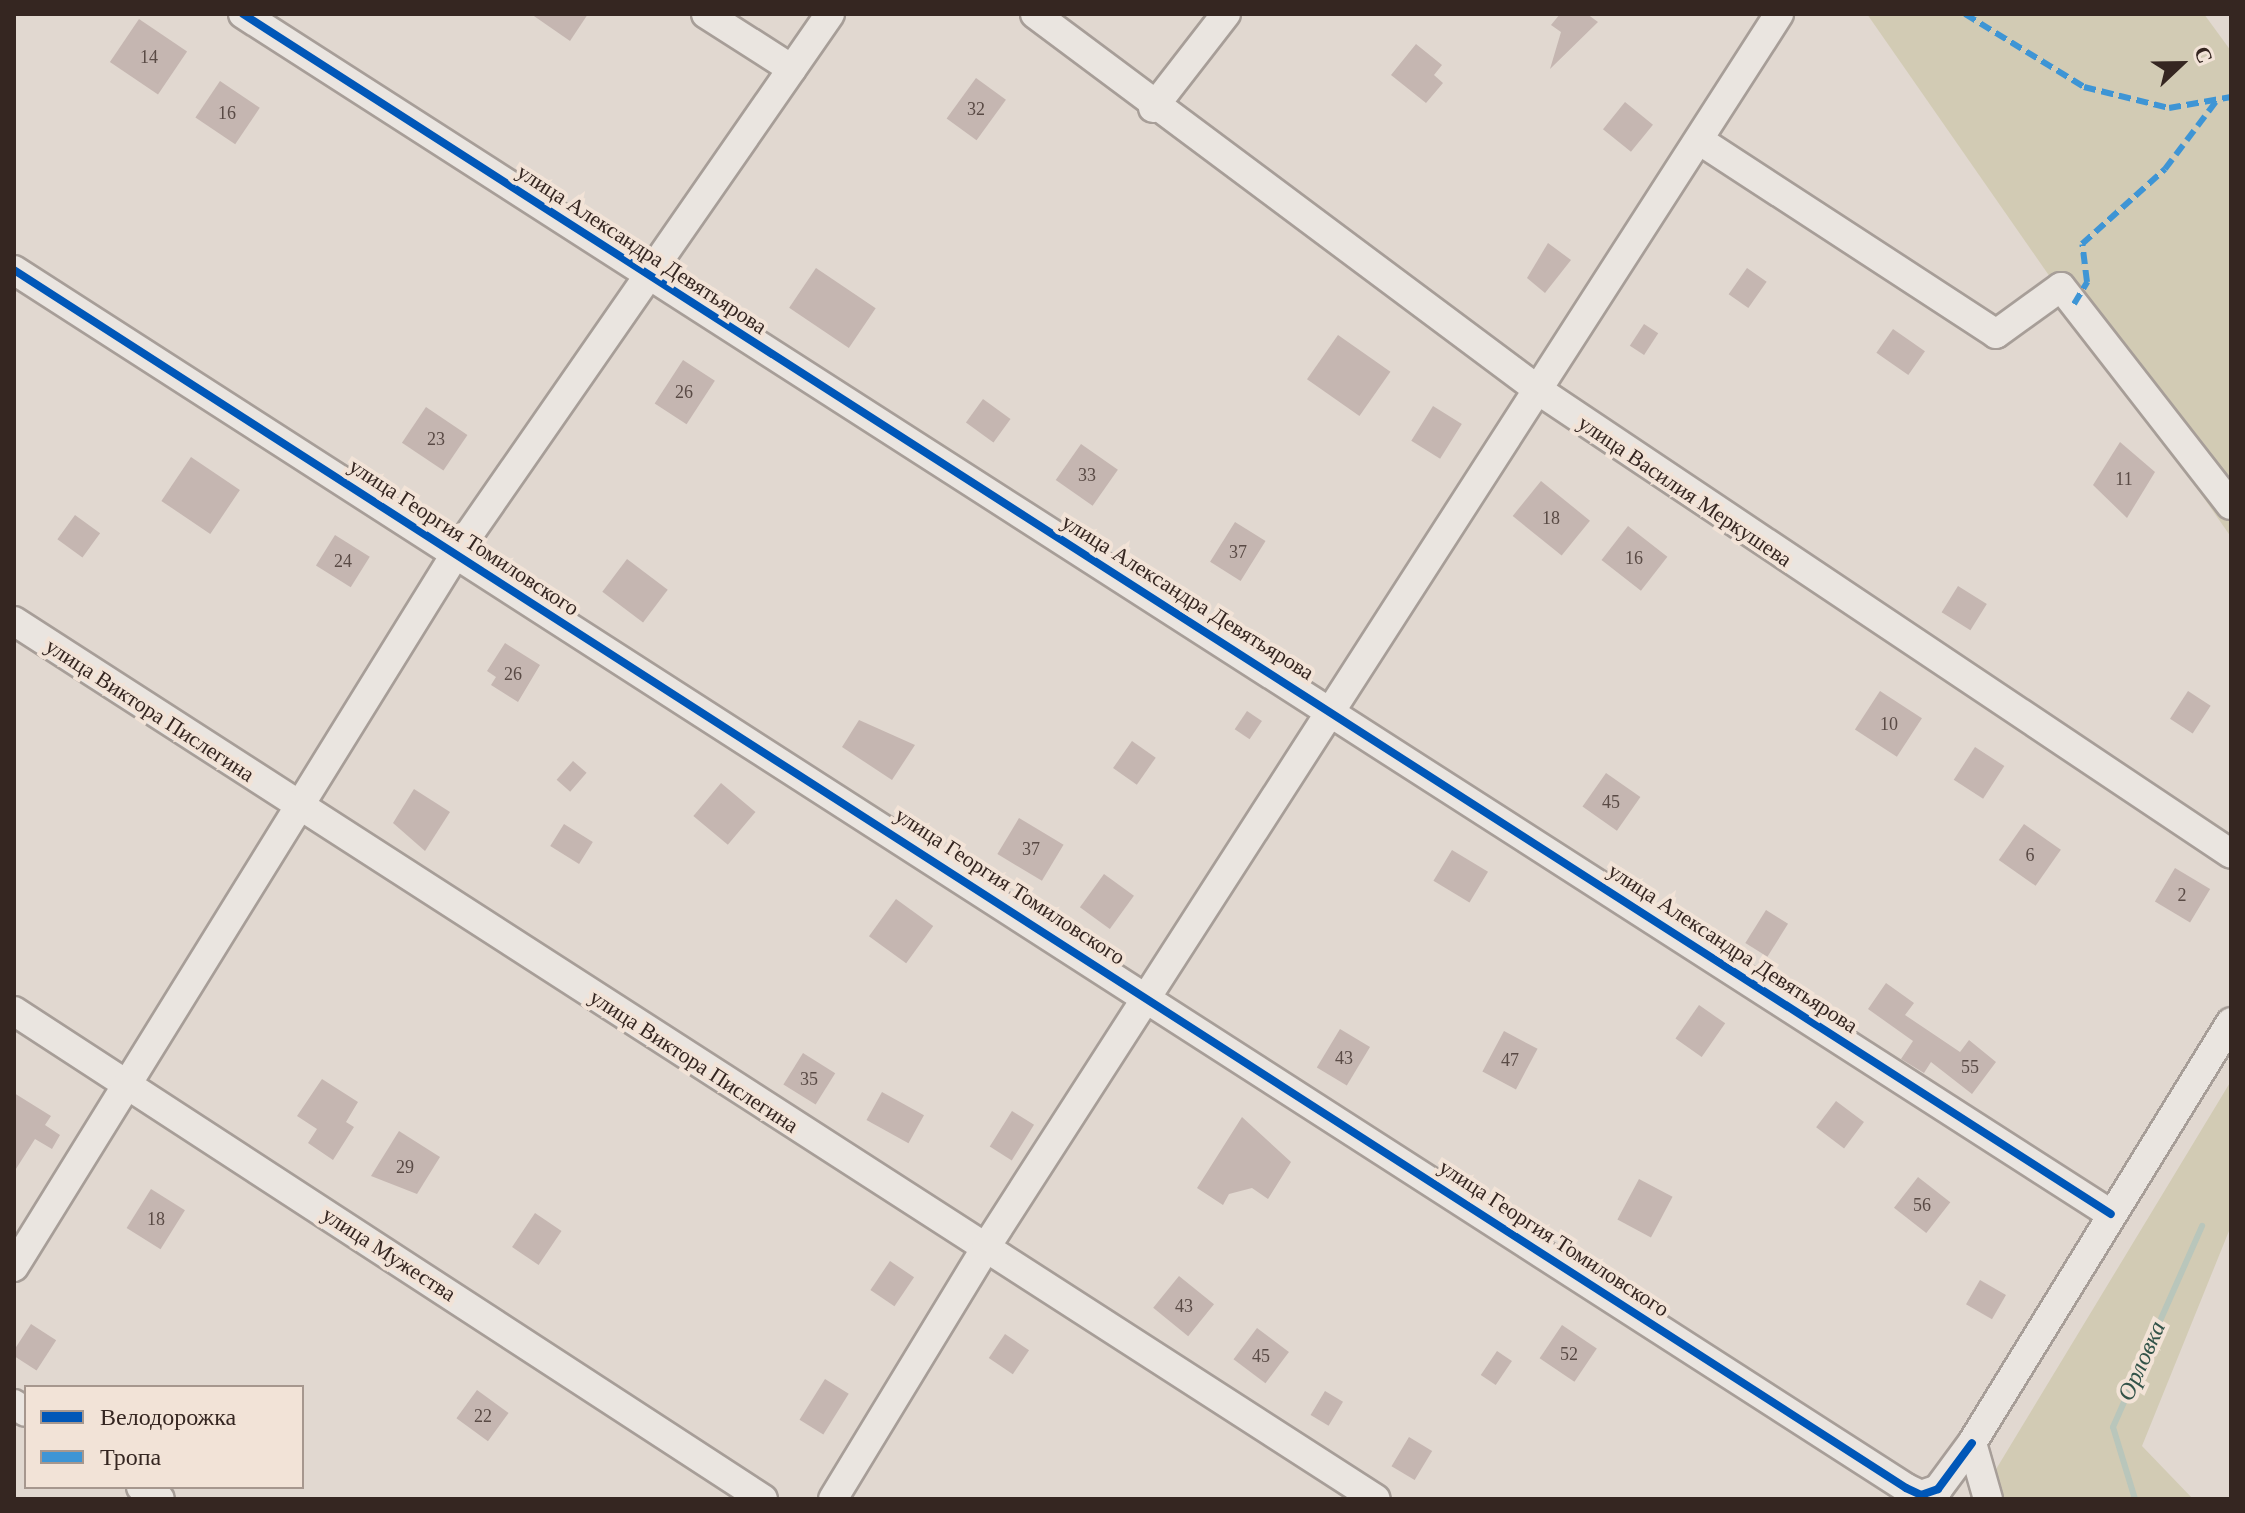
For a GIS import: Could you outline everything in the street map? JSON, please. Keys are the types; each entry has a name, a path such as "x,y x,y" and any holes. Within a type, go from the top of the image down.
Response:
{"street":[{"name":"улица Александра Девятьярова","path":"243,14 1331,709 2111,1214"},
{"path":"706,14 792,69"},
{"path":"14,1267 130,1085 168,1008 299,808 456,553 644,272 830,14"},
{"name":"улица Василия Меркушева","path":"1035,14 1153,108 1541,392 2231,854"},
{"path":"1153,108 1226,14"},
{"path":"833,1499 986,1247 1331,709 1702,142 1779,14"},
{"path":"1702,142 1996,334 2061,287 2231,505"},
{"name":"улица Георгия Томиловского","path":"14,270 1148,995 1921,1495 1938,1489 1972,1443 2231,1022"},
{"name":"улица Виктора Пислегина","path":"14,621 299,808 1376,1499"},
{"name":"улица Мужества","path":"14,1011 763,1499"},
{"path":"1972,1443 1988,1499"}],"shaded area":[{"path":"1867,14 2204,14 2231,51 2231,537"},
{"path":"2231,1081 2231,1226 2142,1446 2193,1499 1978,1499"}],"building":[{"path":"531,14 588,14 570,41"},
{"path":"1560,14 1587,14 1598,22 1550,69 1561,32 1551,25"},
{"path":"139,19 187,51 158,95 110,62"},
{"path":"1416,44 1442,65 1434,75 1443,83 1426,103 1391,75"},
{"path":"976,78 1006,100 977,140 947,118"},
{"path":"220,81 260,108 235,144 195,117"},
{"path":"1625,102 1653,125 1631,152 1603,129"},
{"path":"1548,243 1571,260 1545,293 1527,278"},
{"path":"816,268 876,308 849,348 789,308"},
{"path":"1747,268 1767,282 1748,308 1729,294"},
{"path":"1644,324 1658,333 1644,355 1630,346"},
{"path":"1893,329 1925,351 1908,375 1876,353"},
{"path":"1338,335 1390,372 1359,416 1307,379"},
{"path":"683,360 715,381 687,424 655,404"},
{"path":"983,399 1011,419 993,442 966,422"},
{"path":"1433,406 1462,424 1440,459 1411,441"},
{"path":"426,407 467,435 443,471 402,443"},
{"path":"2120,442 2155,472 2127,518 2093,485"},
{"path":"1081,444 1118,470 1093,506 1056,480"},
{"path":"191,457 240,490 210,534 161,501"},
{"path":"1541,481 1590,521 1562,556 1513,516"},
{"path":"75,515 100,533 82,557 57,539"},
{"path":"1235,522 1266,541 1241,581 1210,562"},
{"path":"1628,526 1667,557 1641,591 1602,560"},
{"path":"335,535 370,557 351,587 316,566"},
{"path":"627,559 668,590 643,622 602,592"},
{"path":"1958,586 1987,604 1970,630 1942,612"},
{"path":"505,643 540,665 518,702 491,685 496,677 487,671"},
{"path":"1880,691 1922,718 1897,757 1855,730"},
{"path":"2188,691 2211,706 2193,733 2170,719"},
{"path":"1247,711 1262,721 1250,739 1235,729"},
{"path":"859,720 915,745 892,780 842,747"},
{"path":"1132,741 1156,758 1137,785 1113,768"},
{"path":"1975,747 2004,766 1983,799 1954,780"},
{"path":"573,761 587,773 570,792 557,780"},
{"path":"1606,773 1640,797 1617,831 1582,807"},
{"path":"721,783 755,812 728,845 693,816"},
{"path":"414,789 450,812 425,851 393,823"},
{"path":"1019,818 1064,845 1042,881 997,854"},
{"path":"564,824 593,842 579,864 550,846"},
{"path":"2024,824 2061,850 2036,886 1999,860"},
{"path":"1452,850 1488,872 1469,902 1433,881"},
{"path":"2175,868 2210,889 2190,923 2155,901"},
{"path":"1104,874 1134,896 1110,929 1080,907"},
{"path":"896,899 933,926 906,963 869,936"},
{"path":"1766,910 1788,924 1767,957 1745,943"},
{"path":"1886,983 1914,1003 1905,1015 1960,1052 1969,1040 1996,1062 1972,1094 1931,1062 1924,1073 1901,1059 1913,1041 1868,1009"},
{"path":"1699,1005 1725,1023 1702,1057 1675,1039"},
{"path":"1340,1029 1370,1047 1347,1086 1317,1068"},
{"path":"1504,1031 1538,1049 1516,1089 1482,1072"},
{"path":"803,1053 835,1073 816,1105 783,1084"},
{"path":"322,1079 358,1102 346,1122 354,1127 333,1160 308,1143 317,1129 297,1116"},
{"path":"882,1092 924,1115 908,1143 866,1120"},
{"path":"14,1093 51,1116 45,1125 60,1135 52,1149 35,1139 14,1172"},
{"path":"1836,1101 1864,1122 1844,1148 1816,1127"},
{"path":"1012,1111 1034,1125 1012,1160 990,1147"},
{"path":"1242,1117 1291,1162 1268,1199 1252,1188 1229,1194 1223,1205 1197,1188"},
{"path":"399,1131 440,1157 417,1194 371,1176"},
{"path":"1918,1177 1950,1202 1926,1233 1894,1208"},
{"path":"1639,1179 1673,1197 1651,1237 1617,1220"},
{"path":"151,1189 185,1210 161,1249 127,1228"},
{"path":"535,1213 562,1231 539,1265 512,1247"},
{"path":"890,1261 914,1277 894,1306 870,1290"},
{"path":"1179,1276 1214,1304 1188,1336 1153,1308"},
{"path":"1980,1280 2006,1295 1992,1319 1966,1304"},
{"path":"31,1324 56,1340 37,1371 14,1356 14,1350"},
{"path":"1562,1325 1597,1348 1574,1382 1540,1358"},
{"path":"1257,1328 1289,1352 1265,1383 1234,1359"},
{"path":"1005,1334 1029,1350 1013,1374 989,1358"},
{"path":"1497,1351 1512,1361 1496,1385 1481,1375"},
{"path":"825,1379 849,1394 823,1435 800,1420"},
{"path":"477,1390 509,1413 488,1441 456,1418"},
{"path":"1325,1391 1343,1402 1329,1426 1311,1415"},
{"path":"1409,1437 1432,1451 1415,1480 1391,1466"}],"waterway":[{"name":"Орловка","path":"2135,1499 2113,1427 2202,1226"}],"marked path":[{"path":"1965,14 2084,87 2169,108 2231,97"},
{"path":"2074,304 2087,282 2082,244 2165,169 2218,99"}],"cycle path":[{"path":"243,14 2111,1214"},
{"path":"14,270 1906,1488 1921,1495 1938,1489 1972,1443"}]}
